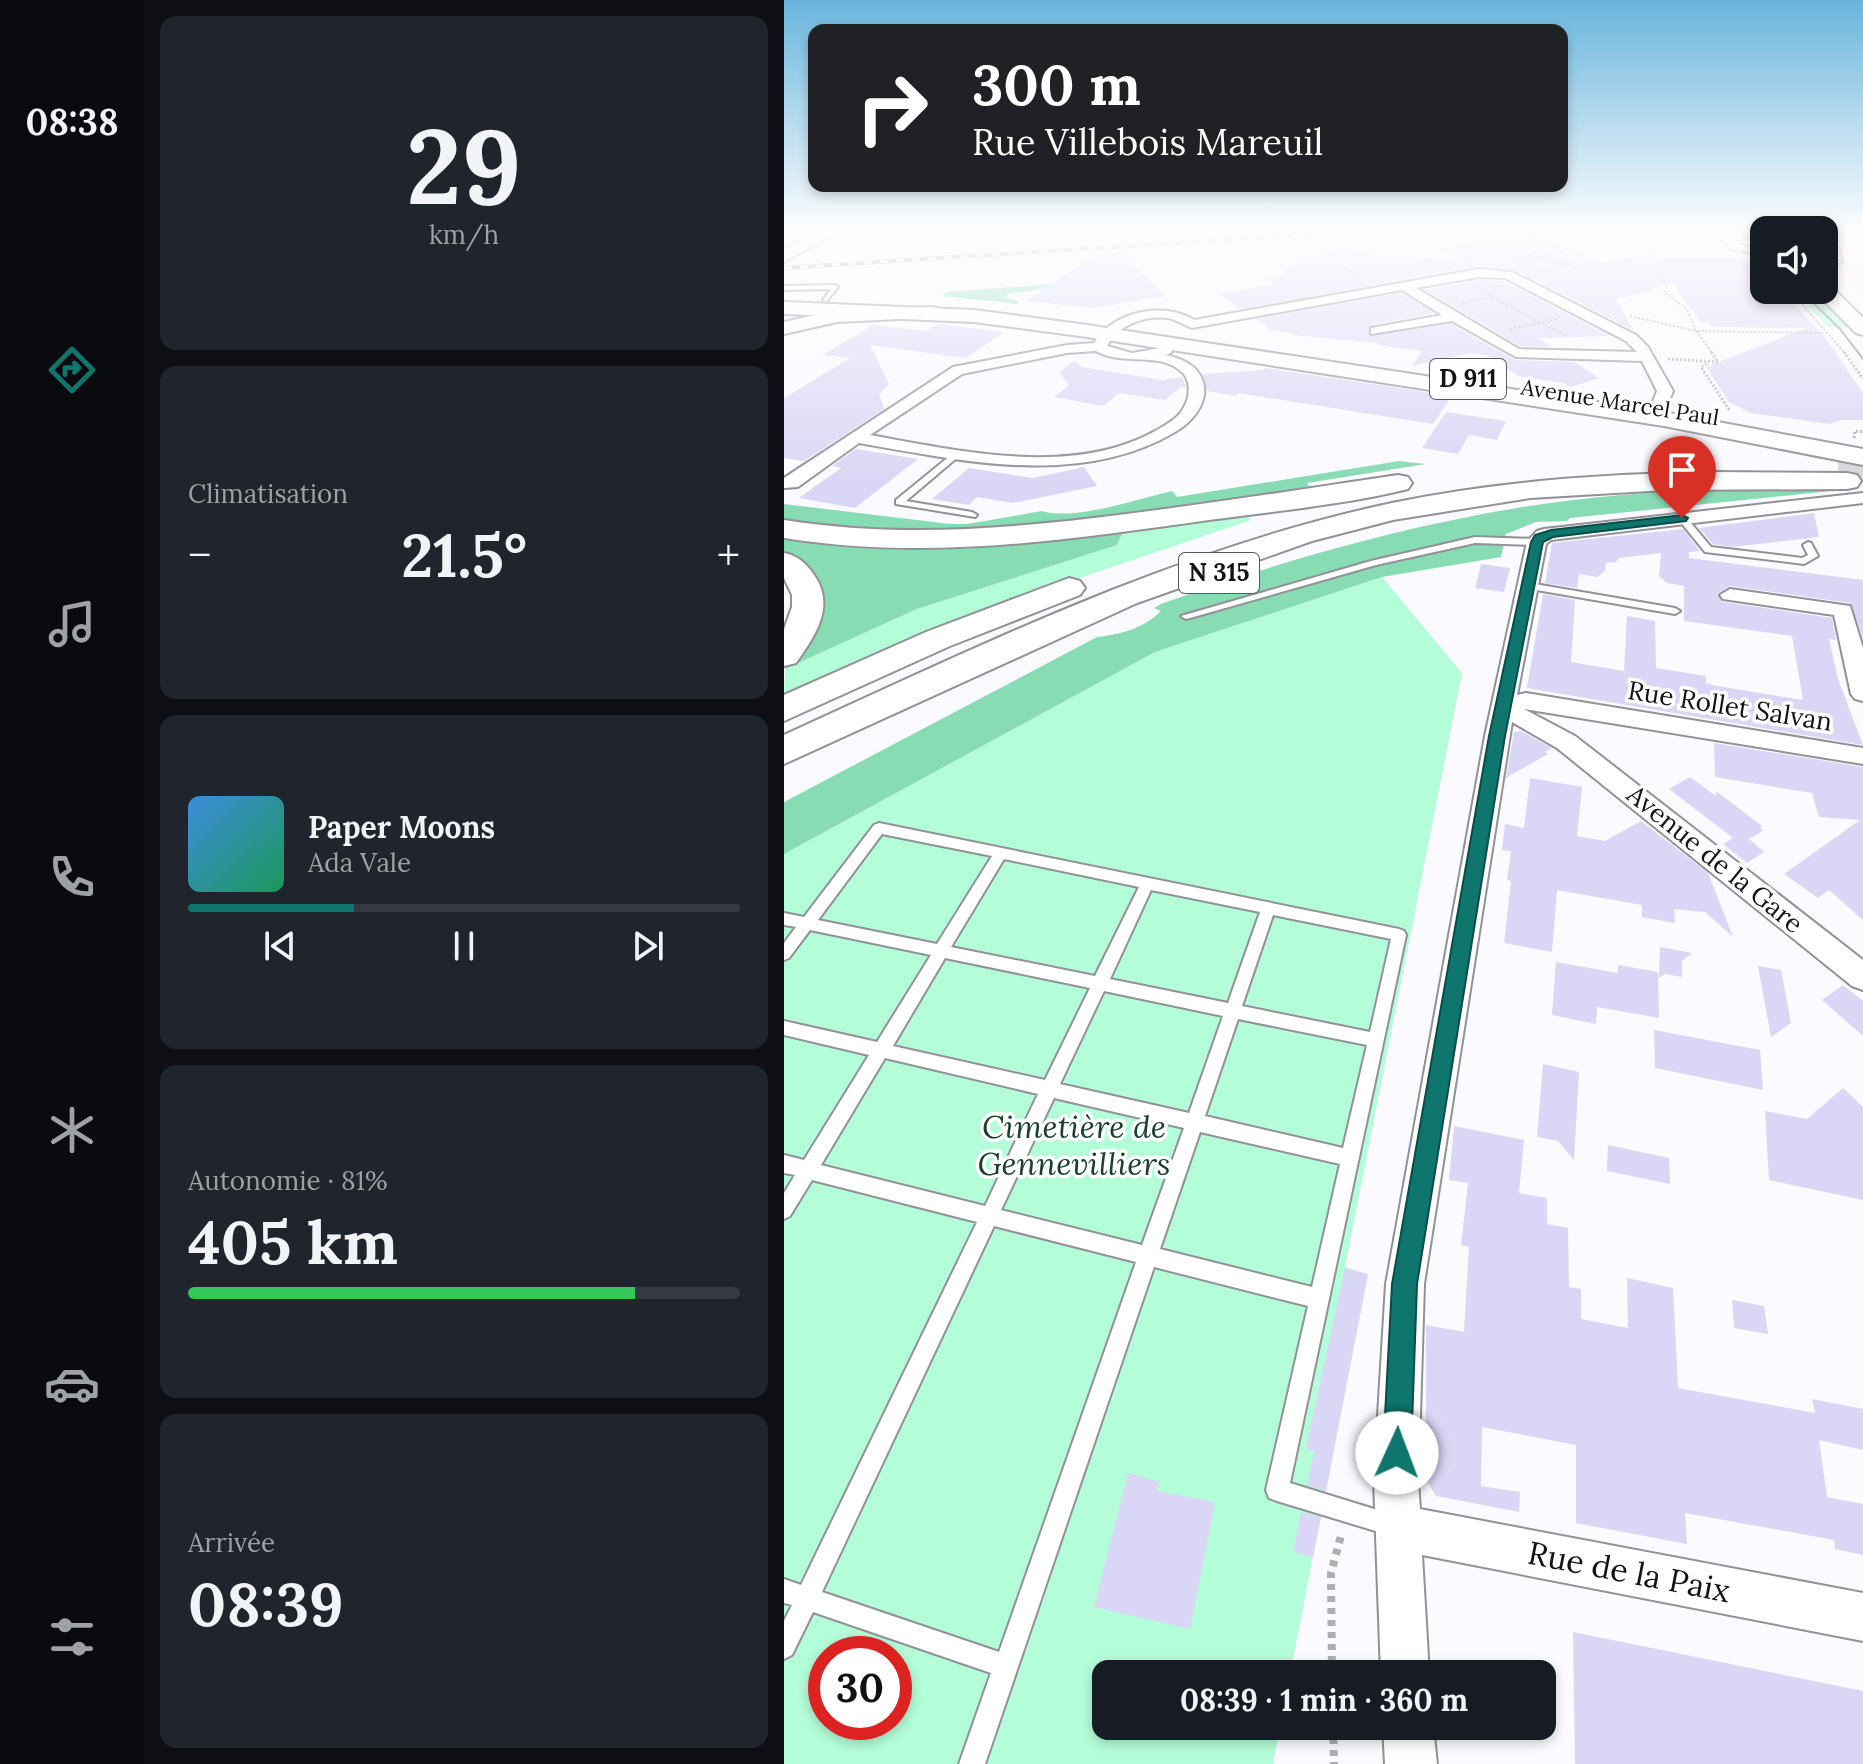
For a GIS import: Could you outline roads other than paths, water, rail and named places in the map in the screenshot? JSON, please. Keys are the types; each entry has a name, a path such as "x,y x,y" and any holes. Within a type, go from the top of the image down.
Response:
{"main road":[{"name":"Avenue Marcel Paul","path":"818,313 837,316 923,313"},
{"name":"Avenue Marcel Paul","path":"935,313 1108,336 1184,335 1859,435"},
{"name":"Avenue Marcel Paul","path":"1000,313 1108,336"},
{"path":"1847,313 1863,329"},
{"name":"Avenue Marcel Paul","path":"1184,335 1664,419 1853,475"},
{"name":"N 315","path":"784,529 896,541 990,539 1147,520 1452,475 1547,470 1711,462 1853,475"},
{"name":"N 315","path":"784,709 938,639 1068,589 1209,544 1396,494 1547,470"},
{"name":"N 315","path":"784,751 1075,615 1249,550 1359,519 1481,496 1619,481 1853,475"},
{"name":"N 315","path":"784,781 1109,616 1259,559 1411,518 1488,503 1565,491 1690,480"},
{"path":"784,562 800,575 808,592 808,614 799,635 784,655"}],"street":[{"path":"1184,335 1284,313"},
{"path":"1451,313 1516,353 1644,353"},
{"path":"1583,313 1631,338 1644,353 1665,391 1659,407"},
{"path":"1376,331 1456,316"},
{"name":"Avenue Marcel Paul","path":"1108,336 1118,356 1150,355 1184,335"},
{"path":"784,483 792,483 958,370 1067,349 1108,336"},
{"path":"856,438 996,461 1071,459 1141,444 1183,421 1195,402 1196,383 1192,373 1179,364 1150,355"},
{"path":"1404,1660 1396,1527 1405,1284 1515,702 1537,542 1539,538 1551,534 1682,518 1853,475"},
{"path":"1730,595 1843,610 1863,694"},
{"name":"Rue Rollet Salvan","path":"1515,702 1589,711 1863,756"},
{"name":"Avenue de la Gare","path":"1515,702 1508,710 1566,742 1863,977"},
{"name":"Rue Rollet Salvan","path":"1566,742 1570,723 1579,714 1589,711"},
{"name":"Rue de la Paix","path":"1396,1527 1863,1617"},
{"path":"1409,1740 1411,1764"}],"lane":[{"path":"956,454 899,502 972,515"},
{"path":"1682,518 1708,550 1804,561 1813,556 1808,545"},
{"path":"1186,616 1374,563 1475,540 1537,542"},
{"path":"1529,586 1675,611"},
{"path":"784,954 879,828 1399,935 1277,1490 1396,1527"},
{"path":"784,1210 1000,854"},
{"path":"784,1647 795,1595 988,1216 1147,884"},
{"path":"972,1764 1268,909"},
{"path":"784,919 1376,1040"},
{"path":"784,1028 1350,1158"},
{"path":"784,1164 1319,1299"},
{"path":"795,1595 1005,1666"}],"tunnel":[{"path":"1838,466 1863,467"}],"tram line":[{"path":"1824,313 1863,359"}],"park label":[{"name":"Cimetière de Gennevilliers","path":"1074,1146"}]}
